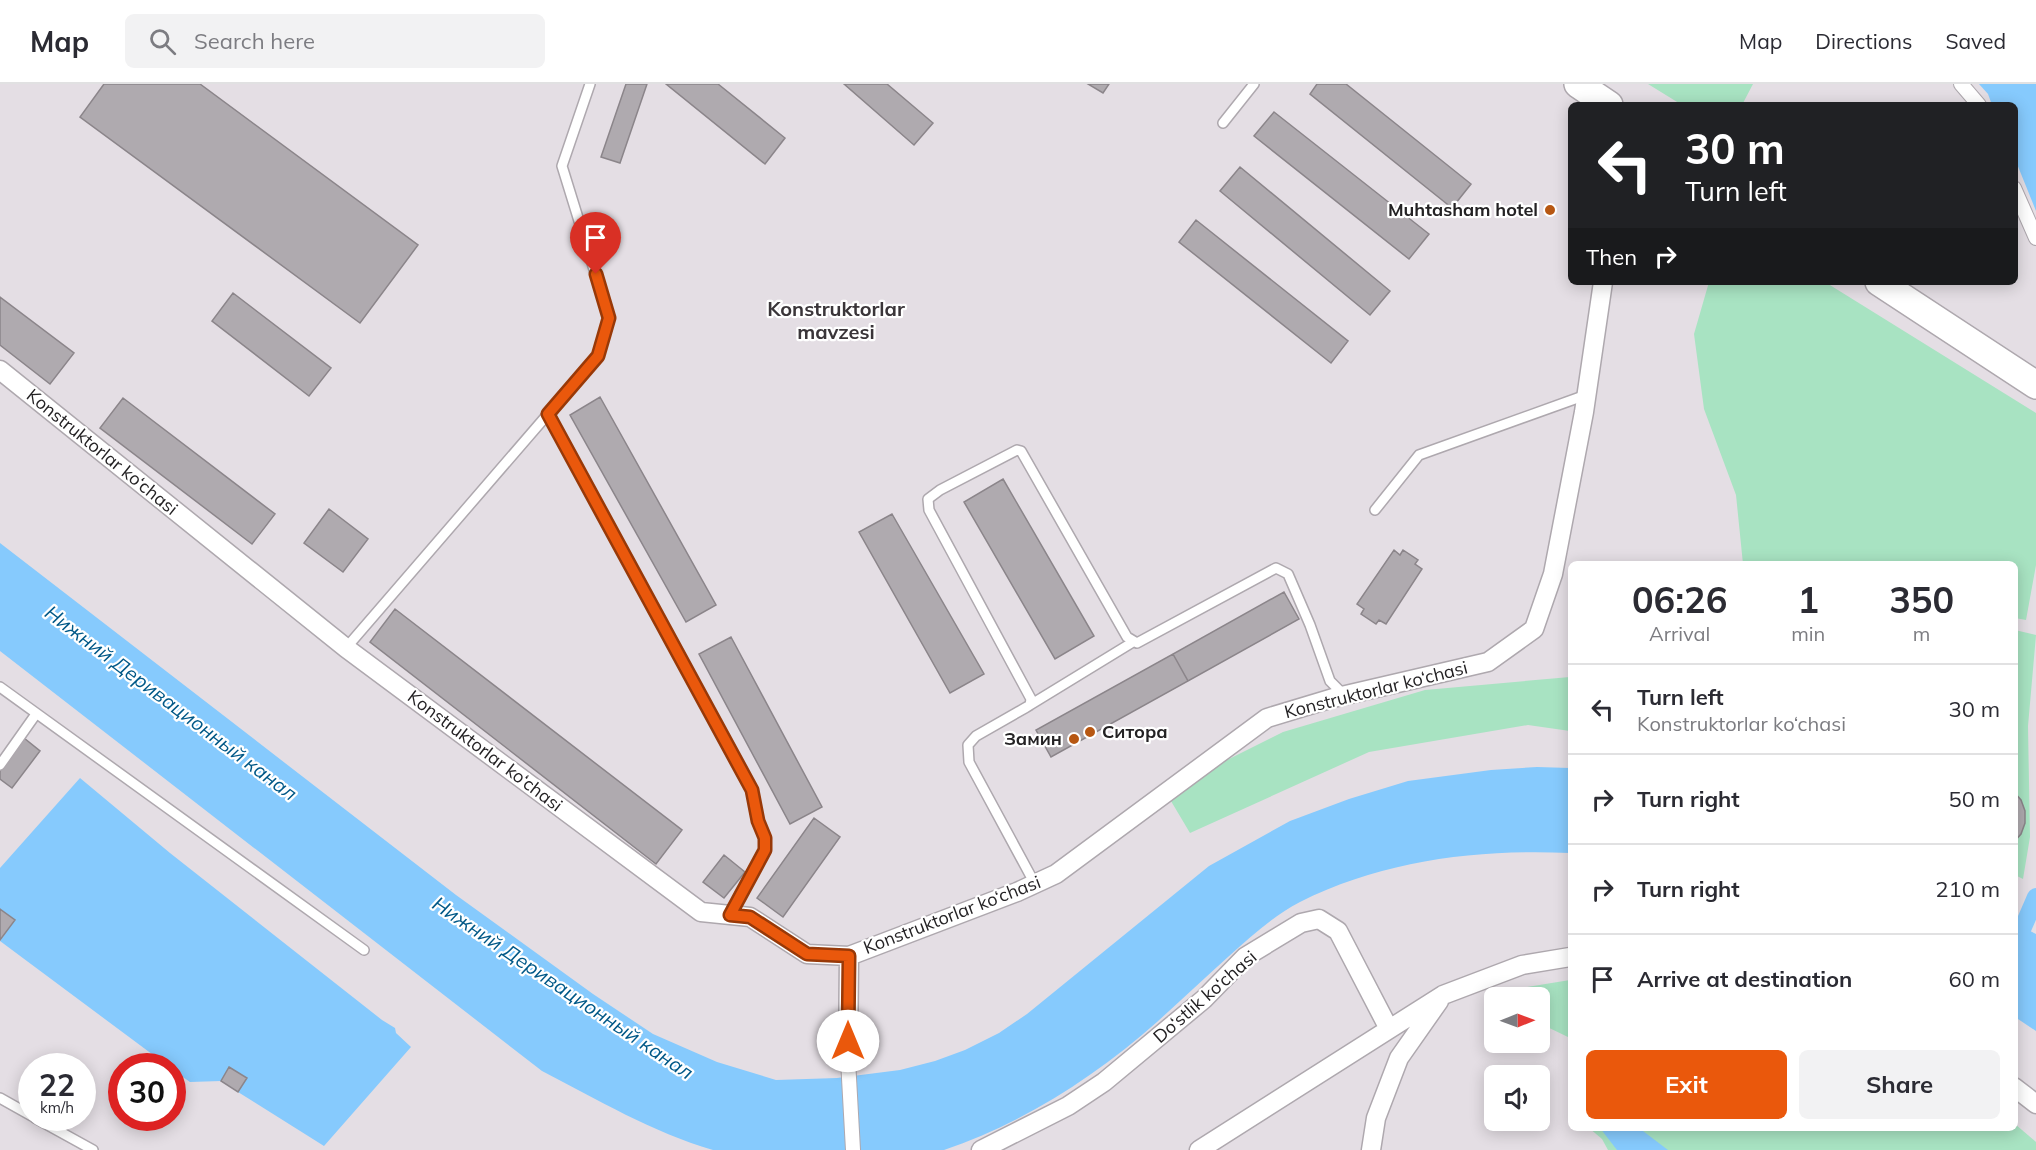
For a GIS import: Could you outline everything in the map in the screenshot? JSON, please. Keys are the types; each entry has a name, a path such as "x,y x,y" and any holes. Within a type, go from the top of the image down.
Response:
{"main road":[{"path":"1578,84 1605,102"},
{"path":"1884,285 2036,385"}],"street":[{"path":"1961,84 1976,102"},
{"path":"2018,197 2036,238"},
{"name":"Konstruktorlar ko‘chasi","path":"0,370 346,648 701,912 750,917 807,954 849,956 1035,884 1056,873 1267,718 1344,695 1488,662 1534,629 1553,574 1604,285"},
{"name":"Do‘stlik ko‘chasi","path":"981,1150 1068,1106 1104,1082 1204,999 1245,957 1301,923 1319,919 1338,931 1389,1029"},
{"path":"849,956 849,1060 853,1150"},
{"path":"1199,1150 1443,995 1522,965 1568,957"},
{"path":"1371,1150 1376,1118 1399,1058 1443,995"},
{"path":"2018,1090 2036,1104"}],"lane":[{"path":"346,648 598,356 609,318 562,166 590,84"},
{"path":"1223,123 1254,84"},
{"path":"1375,510 1419,455 1586,395"},
{"path":"548,414 752,790 758,821 765,838 765,850 730,915"},
{"path":"1030,705 1028,691 929,510 928,499 940,490 1017,450 1021,451 1127,638 1137,644 1276,568 1288,574 1310,625 1330,681 1344,695"},
{"path":"1035,884 969,762 968,745 976,736 1133,642"},
{"path":"0,687 364,950"},
{"path":"0,765 36,714"},
{"path":"0,1098 18,1108"},
{"path":"58,1131 93,1150"}],"green space":[{"path":"1648,84 1753,84 1744,102 1677,102"},
{"path":"1708,285 1830,285 2036,413 2036,565 2026,620 2018,619 2018,561 1743,561 1736,495 1704,409 1694,334"},
{"path":"2018,631 2036,635 2028,726 2030,837 2023,879 2018,876"},
{"path":"1568,677 1568,731 1528,725 1369,752 1190,833 1165,791 1283,732 1425,690"},
{"path":"1568,980 1568,1037 1550,1028 1550,987 1527,987"},
{"path":"2018,1127 2036,1142 2036,1150 1608,1150 1602,1139 1593,1131 2018,1131"}],"water":[{"path":"1979,84 2036,84 2036,211 2018,166 2018,102 1991,102 1988,94"},
{"name":"Нижний Деривационный канал","path":"0,543 456,895 593,994 653,1034 717,1062 776,1080 837,1078 900,1070 965,1050 999,1033 1027,1014 1209,866 1290,821 1349,799 1408,781 1491,770 1568,768 1568,853 1501,853 1432,860 1365,876 1300,902 1262,927 1157,1022 1109,1061 1057,1097 1030,1112 1002,1127 944,1150 713,1150 647,1125 542,1071 0,651"},
{"path":"80,778 170,853 395,1028 396,1033 411,1047 324,1146 238,1092 246,1078 229,1068 221,1081 190,1082 186,1079 186,1053 151,1053 0,941 15,920 0,909 0,868"},
{"path":"2018,925 2036,934 2036,1031 2018,1019"},
{"path":"1602,1131 1643,1131 1668,1150 1617,1150"}],"building":[{"path":"104,84 200,84 418,245 360,323 80,117"},
{"path":"626,84 647,84 620,163 601,157"},
{"path":"666,84 718,84 785,138 765,164"},
{"path":"844,84 887,84 933,123 914,145"},
{"path":"1088,84 1109,84 1103,93"},
{"path":"1317,84 1346,84 1471,184 1452,208 1310,94"},
{"path":"1274,112 1429,234 1409,259 1254,136"},
{"path":"1240,167 1390,291 1370,315 1220,191"},
{"path":"1196,220 1348,341 1331,363 1179,242"},
{"path":"233,293 331,368 309,396 212,321"},
{"path":"0,297 74,353 50,384 0,345"},
{"path":"600,397 716,605 686,622 570,415"},
{"path":"123,398 275,514 252,544 100,428"},
{"path":"1003,479 1094,636 1055,659 964,502"},
{"path":"329,509 368,539 343,572 304,543"},
{"path":"892,514 984,674 950,693 859,532"},
{"path":"1394,550 1400,555 1403,550 1418,560 1415,564 1422,569 1386,624 1379,620 1376,624 1361,614 1364,609 1357,604"},
{"path":"1284,592 1299,619 1188,681 1173,654"},
{"path":"395,609 682,830 656,864 370,642"},
{"path":"731,637 822,807 790,824 699,654"},
{"path":"1173,654 1188,681 1051,757 1036,730"},
{"path":"24,738 40,751 12,788 0,779 0,771"},
{"path":"2018,797 2025,811 2025,823 2018,837"},
{"path":"814,818 840,837 783,917 757,898"},
{"path":"724,855 745,872 724,898 703,882"},
{"path":"0,909 15,920 0,940"},
{"path":"229,1067 247,1078 238,1092 221,1081"}],"waterway":[{"path":"2018,939 2036,897"}],"place":[{"name":"Muhtasham hotel","path":"1550,210"},
{"name":"Ситора","path":"1090,732"},
{"name":"Замин","path":"1074,739"}],"district":[{"name":"Konstruktorlar mavzesi","path":"836,320"}],"route":[{"path":"596,274 609,318 598,356 548,414 752,790 758,821 765,838 765,850 730,915 750,917 807,954 849,956 848,1041"}]}
